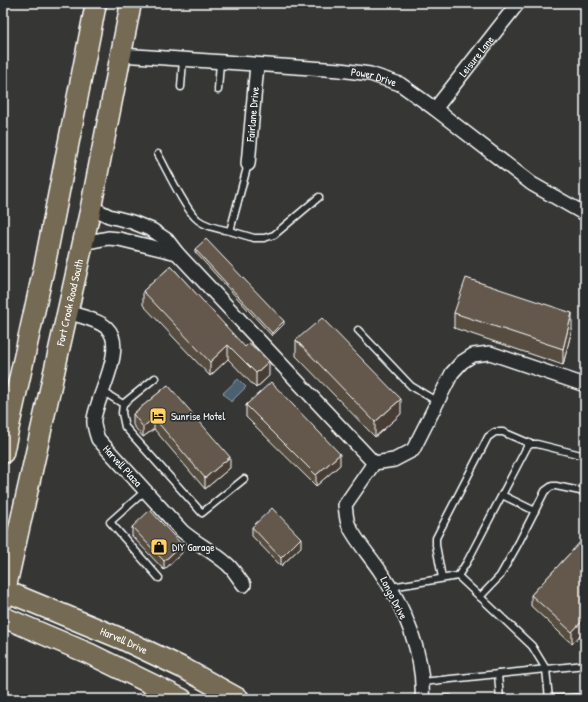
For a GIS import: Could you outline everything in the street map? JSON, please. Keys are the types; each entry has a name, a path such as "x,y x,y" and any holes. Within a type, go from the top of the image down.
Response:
{"main road":[{"path":"3,453 45,263 96,3"},
{"name":"Fort Crook Road South","path":"4,594 91,207 131,3"},
{"name":"Harvell Drive","path":"4,594 122,639 183,668 239,699"},
{"path":"3,616 90,654 182,699"}],"street":[{"name":"Leisure Lane","path":"435,109 518,3"},
{"name":"Power Drive","path":"121,55 340,70 370,74 400,84 435,109 532,184 585,214"},
{"name":"Fairlane Drive","path":"248,164 257,65"},
{"path":"91,207 109,216 132,222 152,230 167,240 177,253 374,463 394,460 413,450 452,373 462,362 473,355 490,353 585,385"},
{"path":"83,243 108,238 119,239 177,253"},
{"name":"Harvell Plaza","path":"68,312 98,323 107,328 112,336 114,347 112,360 94,420 98,439 182,531 194,542 227,564 244,585"},
{"name":"Longo Drive","path":"374,463 345,505 348,525 391,587 405,618 416,649 422,682 422,699"}],"lane":[{"path":"181,87 183,60"},
{"path":"218,90 220,62"},
{"path":"158,154 188,208 197,220 230,232 254,238 264,238 274,235 319,197"},
{"path":"230,232 248,164"},
{"path":"358,330 411,386 438,402"},
{"path":"154,378 123,404 122,413 125,427 202,513 244,479"},
{"path":"102,391 123,404"},
{"path":"442,578 436,538 488,437 495,432 503,432 531,444 537,444 585,456"},
{"path":"458,576 531,444"},
{"path":"480,597 500,576 545,491 552,486 566,487 585,492"},
{"path":"145,491 110,522 159,578"},
{"path":"502,495 535,511"},
{"path":"391,587 458,576"},
{"path":"458,576 532,646 546,670 549,699 585,697"},
{"path":"422,682 585,665"},
{"path":"498,674 500,699"},
{"path":"422,699 450,699"}],"water":[{"path":"238,379 246,387 231,402 223,393"}],"building":[{"path":"206,239 284,321 272,333 195,249"},
{"path":"171,266 245,347 249,343 269,361 256,373 228,345 210,362 143,291"},
{"path":"466,278 572,313 563,349 454,313"},
{"path":"322,318 401,399 375,422 296,340"},
{"path":"271,382 340,454 316,475 246,405"},
{"path":"168,385 230,457 205,478 154,418 143,427 133,414"},
{"path":"272,508 301,538 281,558 252,527"},
{"name":"DIY Garage","path":"150,510 182,545 164,561 132,527"},
{"path":"585,537 585,618 572,632 531,595"}],"place":[{"name":"Sunrise Motel","path":"158,416"},
{"name":"DIY Garage","path":"159,547"}]}
